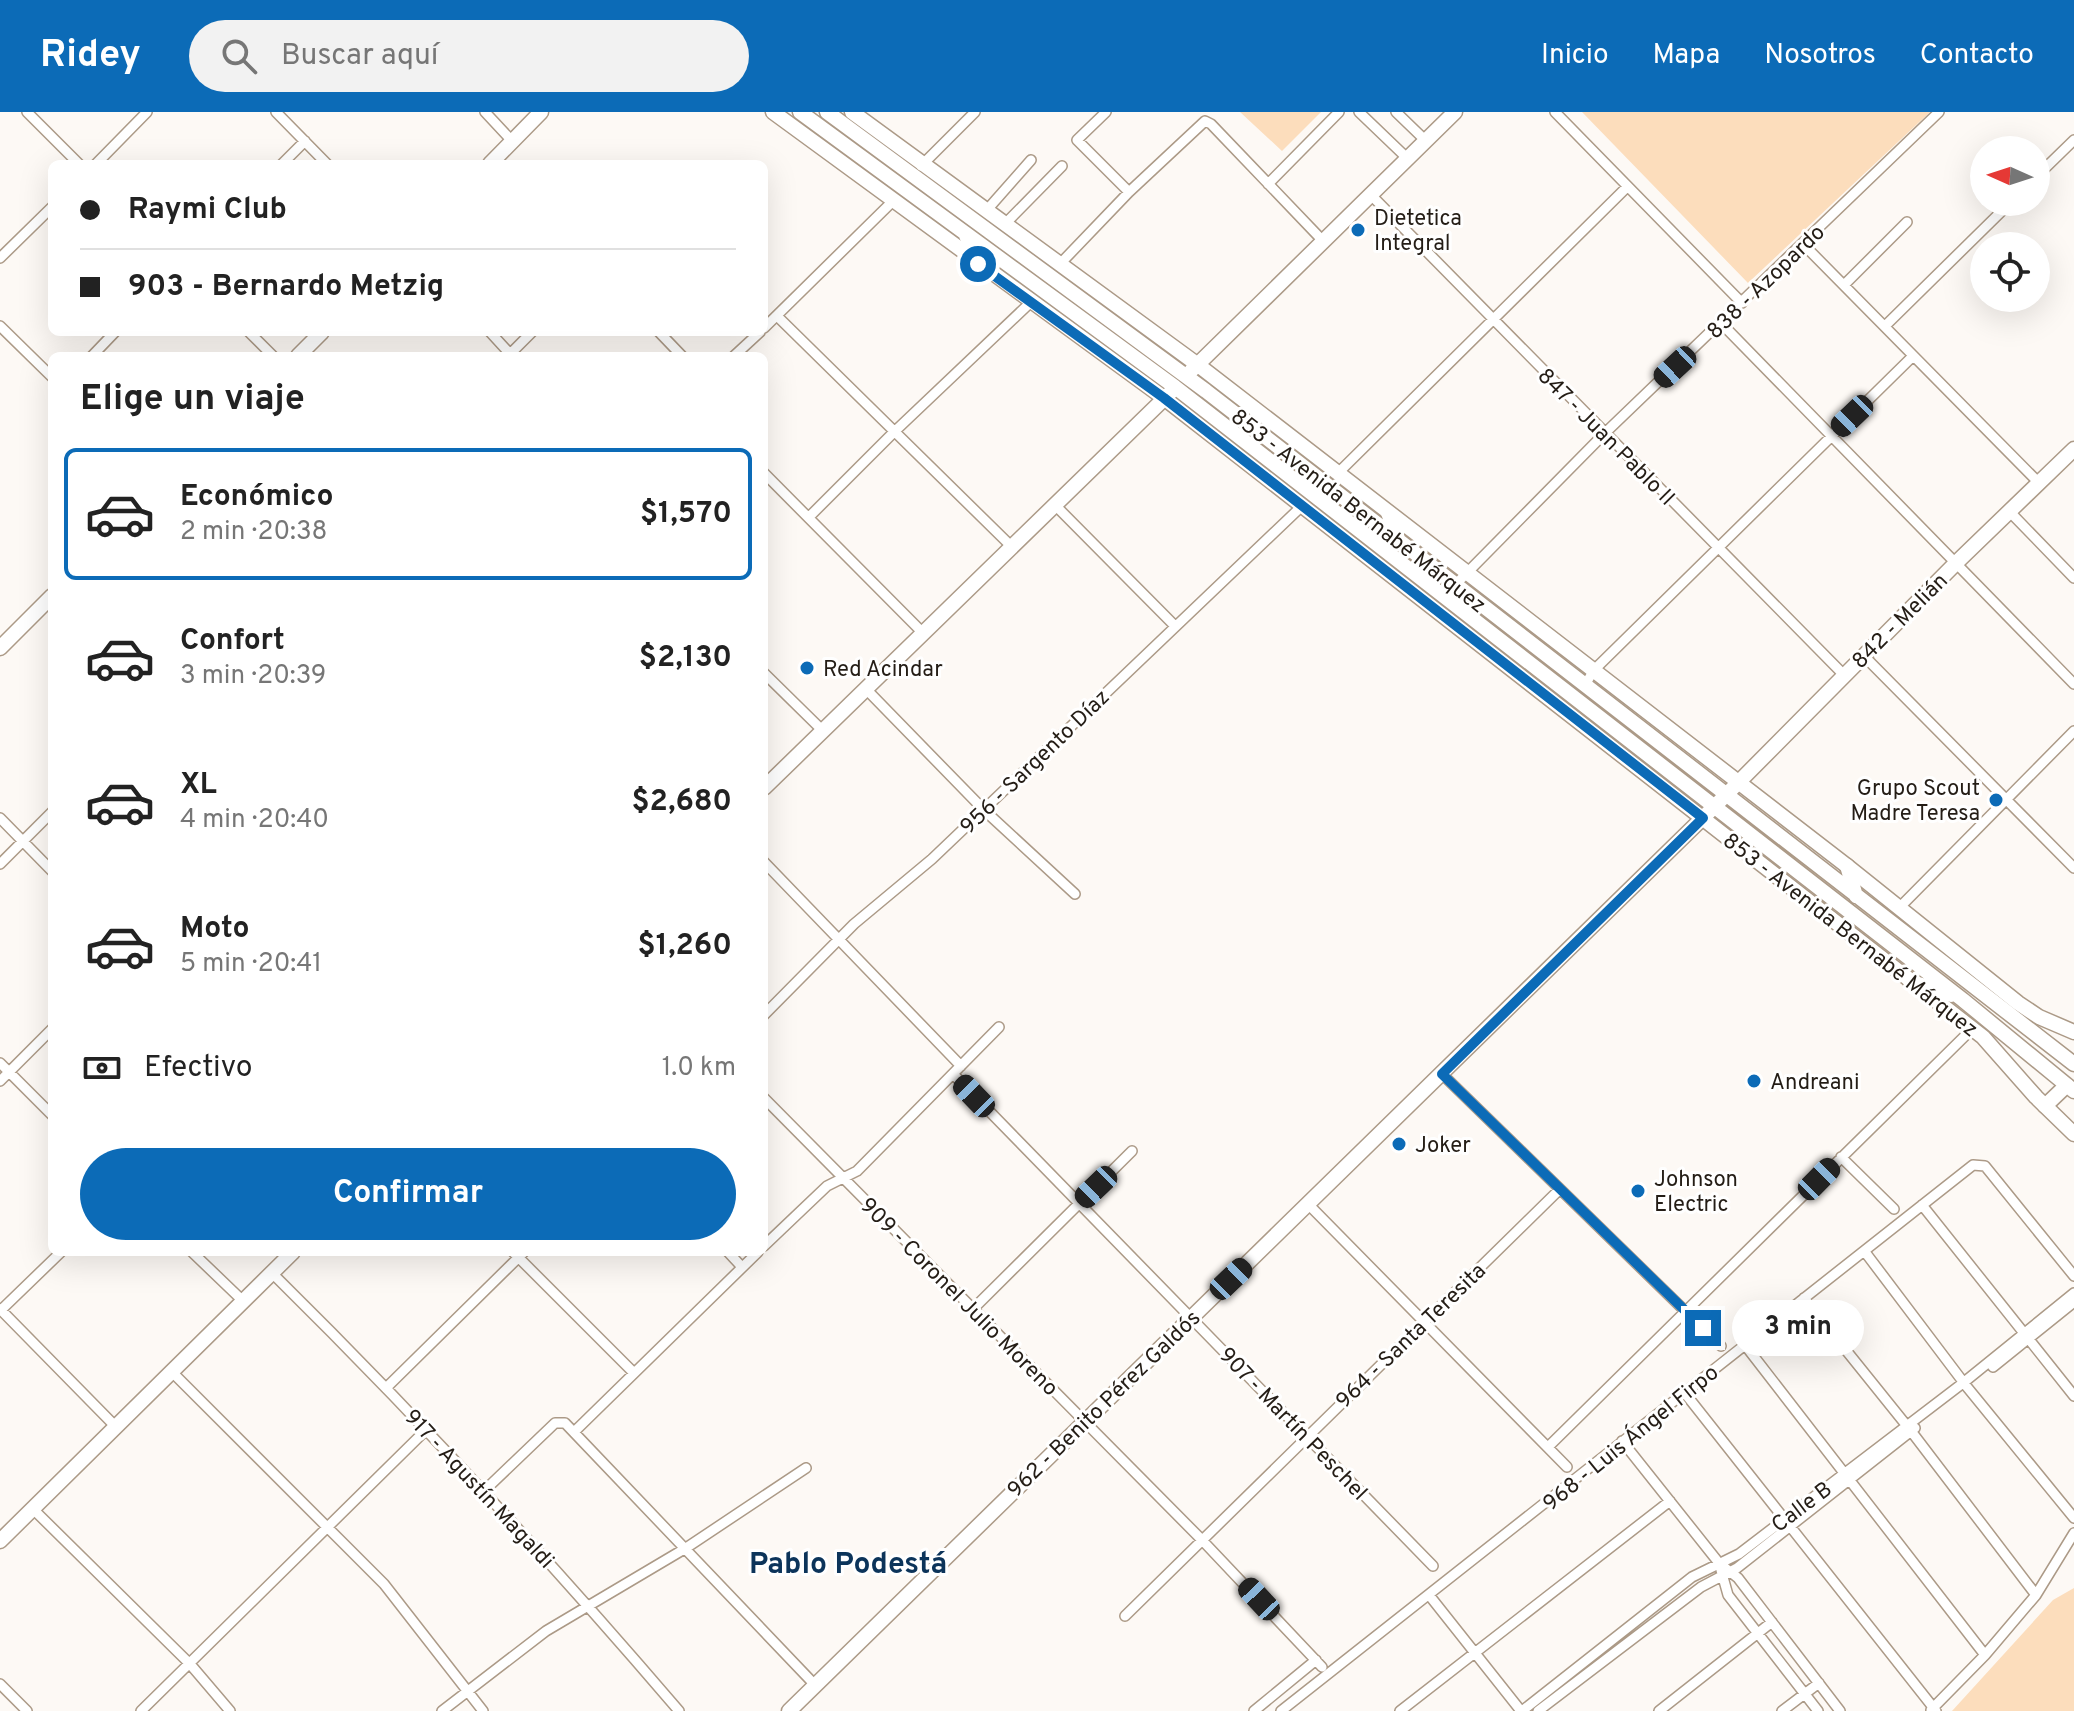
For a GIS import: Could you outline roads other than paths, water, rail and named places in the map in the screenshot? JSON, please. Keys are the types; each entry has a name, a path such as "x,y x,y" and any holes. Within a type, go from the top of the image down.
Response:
{"main road":[{"path":"498,160 541,112"},
{"name":"853 - Avenida Bernabé Márquez","path":"773,112 1031,302 1175,387 1326,485 1585,685 1847,866 2030,1012 2074,1032"},
{"name":"853 - Avenida Bernabé Márquez","path":"800,112 1175,387 1303,505 1993,1046 2074,1134"},
{"name":"853 - Avenida Bernabé Márquez","path":"827,112 913,176 1175,387 1963,1000 2070,1088"},
{"name":"853 - Avenida Bernabé Márquez","path":"852,112 1198,365 1594,670 1856,896 2074,1064"},
{"path":"768,784 1455,112"},
{"path":"965,233 978,264"},
{"path":"302,352 318,336"},
{"name":"842 - Melián","path":"1732,788 2074,449"},
{"path":"1388,513 1399,541"},
{"path":"0,648 48,600"},
{"name":"962 - Benito Pérez Galdós","path":"789,1711 1732,788"},
{"path":"1847,866 1856,896"},
{"path":"1910,981 1963,1000"},
{"path":"2045,1106 2070,1088"},
{"path":"0,1541 289,1256"}],"street":[{"path":"27,112 75,160"},
{"path":"100,160 147,112"},
{"path":"276,112 323,160"},
{"path":"485,112 512,141"},
{"path":"913,176 975,112"},
{"path":"1106,112 1077,140 1129,192"},
{"path":"1268,184 1339,112"},
{"path":"1359,112 1408,159"},
{"path":"1396,112 1426,141"},
{"path":"1555,112 1742,303"},
{"name":"838 - Azopardo","path":"1455,585 1605,433 1939,112"},
{"path":"1059,265 1129,192 1205,121 1324,242"},
{"path":"2050,163 2074,140"},
{"path":"286,160 305,141"},
{"path":"986,211 1031,160"},
{"path":"1005,224 1062,166"},
{"path":"1326,485 1627,187"},
{"name":"847 - Juan Pablo II","path":"1371,195 1844,675"},
{"path":"768,324 893,201"},
{"path":"0,258 48,211"},
{"path":"1885,326 1997,216"},
{"path":"1844,285 1907,222"},
{"path":"1803,244 2039,483"},
{"path":"809,517 1031,302"},
{"path":"777,316 1011,546"},
{"path":"1721,323 2074,684"},
{"path":"0,326 48,373"},
{"path":"96,352 111,336"},
{"path":"253,336 269,352"},
{"path":"493,336 507,352"},
{"path":"513,352 528,336"},
{"path":"663,336 678,352"},
{"path":"738,352 756,336"},
{"path":"1585,685 1594,670 1913,356"},
{"path":"768,477 922,632"},
{"path":"1054,504 1175,626"},
{"name":"956 - Sargento Díaz","path":"768,1011 866,914 916,874 1303,505"},
{"path":"2010,512 2074,578"},
{"path":"1864,656 2074,868"},
{"path":"768,677 822,730"},
{"path":"865,688 984,810 1075,894"},
{"path":"1899,908 2074,731"},
{"path":"0,864 48,816"},
{"path":"0,818 48,867"},
{"path":"768,866 961,1066"},
{"path":"768,1242 827,1186 857,1171 999,1027"},
{"path":"1548,1447 1972,1029"},
{"path":"0,1081 48,1033"},
{"path":"0,1063 48,1111"},
{"name":"907 - Martín Peschel","path":"953,1074 1433,1566"},
{"path":"1442,1074 1721,1346"},
{"name":"909 - Coronel Julio Moreno","path":"768,1102 1201,1539 1319,1664 1254,1711"},
{"path":"974,1308 1132,1151"},
{"path":"1841,1157 1894,1209"},
{"name":"968 - Luis Ángel Firpo","path":"1281,1711 1973,1165 1985,1166 2074,1276"},
{"name":"964 - Santa Teresita","path":"1125,1616 1560,1189"},
{"path":"1309,1205 1567,1467"},
{"path":"1922,1205 2074,1396"},
{"path":"1865,1252 1965,1385 2074,1518"},
{"path":"57,1256 0,1310 116,1427"},
{"path":"196,1256 243,1301"},
{"path":"387,1387 516,1256"},
{"path":"520,1256 634,1373"},
{"path":"732,1256 742,1267"},
{"path":"574,1432 754,1256"},
{"name":"917 - Agustín Magaldi","path":"272,1273 485,1490 679,1711"},
{"name":"Calle B","path":"1538,1711 1701,1587 1726,1573 2026,1336 2074,1293"},
{"path":"1804,1298 2036,1595"},
{"name":"Calle B","path":"2026,1336 2074,1302"},
{"path":"1745,1345 1985,1655"},
{"path":"172,1372 391,1593 483,1711"},
{"path":"1684,1392 1933,1710 2036,1595 2074,1533"},
{"path":"485,1490 555,1423 565,1423 815,1685"},
{"path":"141,1711 427,1429"},
{"path":"1622,1441 1726,1573 1772,1622 1840,1711"},
{"path":"442,1711 529,1643 686,1548 806,1468"},
{"path":"1400,1711 1670,1501"},
{"path":"33,1509 190,1664 230,1711"},
{"name":"Calle B","path":"1521,1711 1692,1577 1739,1554 1787,1522"},
{"path":"1726,1573 1728,1595 1818,1711"},
{"path":"1429,1595 1521,1711"},
{"path":"1659,1711 1772,1622"},
{"path":"1782,1711 1819,1683"},
{"path":"0,1684 27,1711"}],"place":[{"name":"Dietetica Integral","path":"1358,230"},
{"name":"Red Acindar","path":"807,668"},
{"name":"Grupo Scout Madre Teresa","path":"1996,800"},
{"name":"Andreani","path":"1754,1081"},
{"name":"Joker","path":"1399,1144"},
{"name":"Johnson Electric","path":"1638,1191"}],"district":[{"name":"Pablo Podestá","path":"848,1563"}]}
